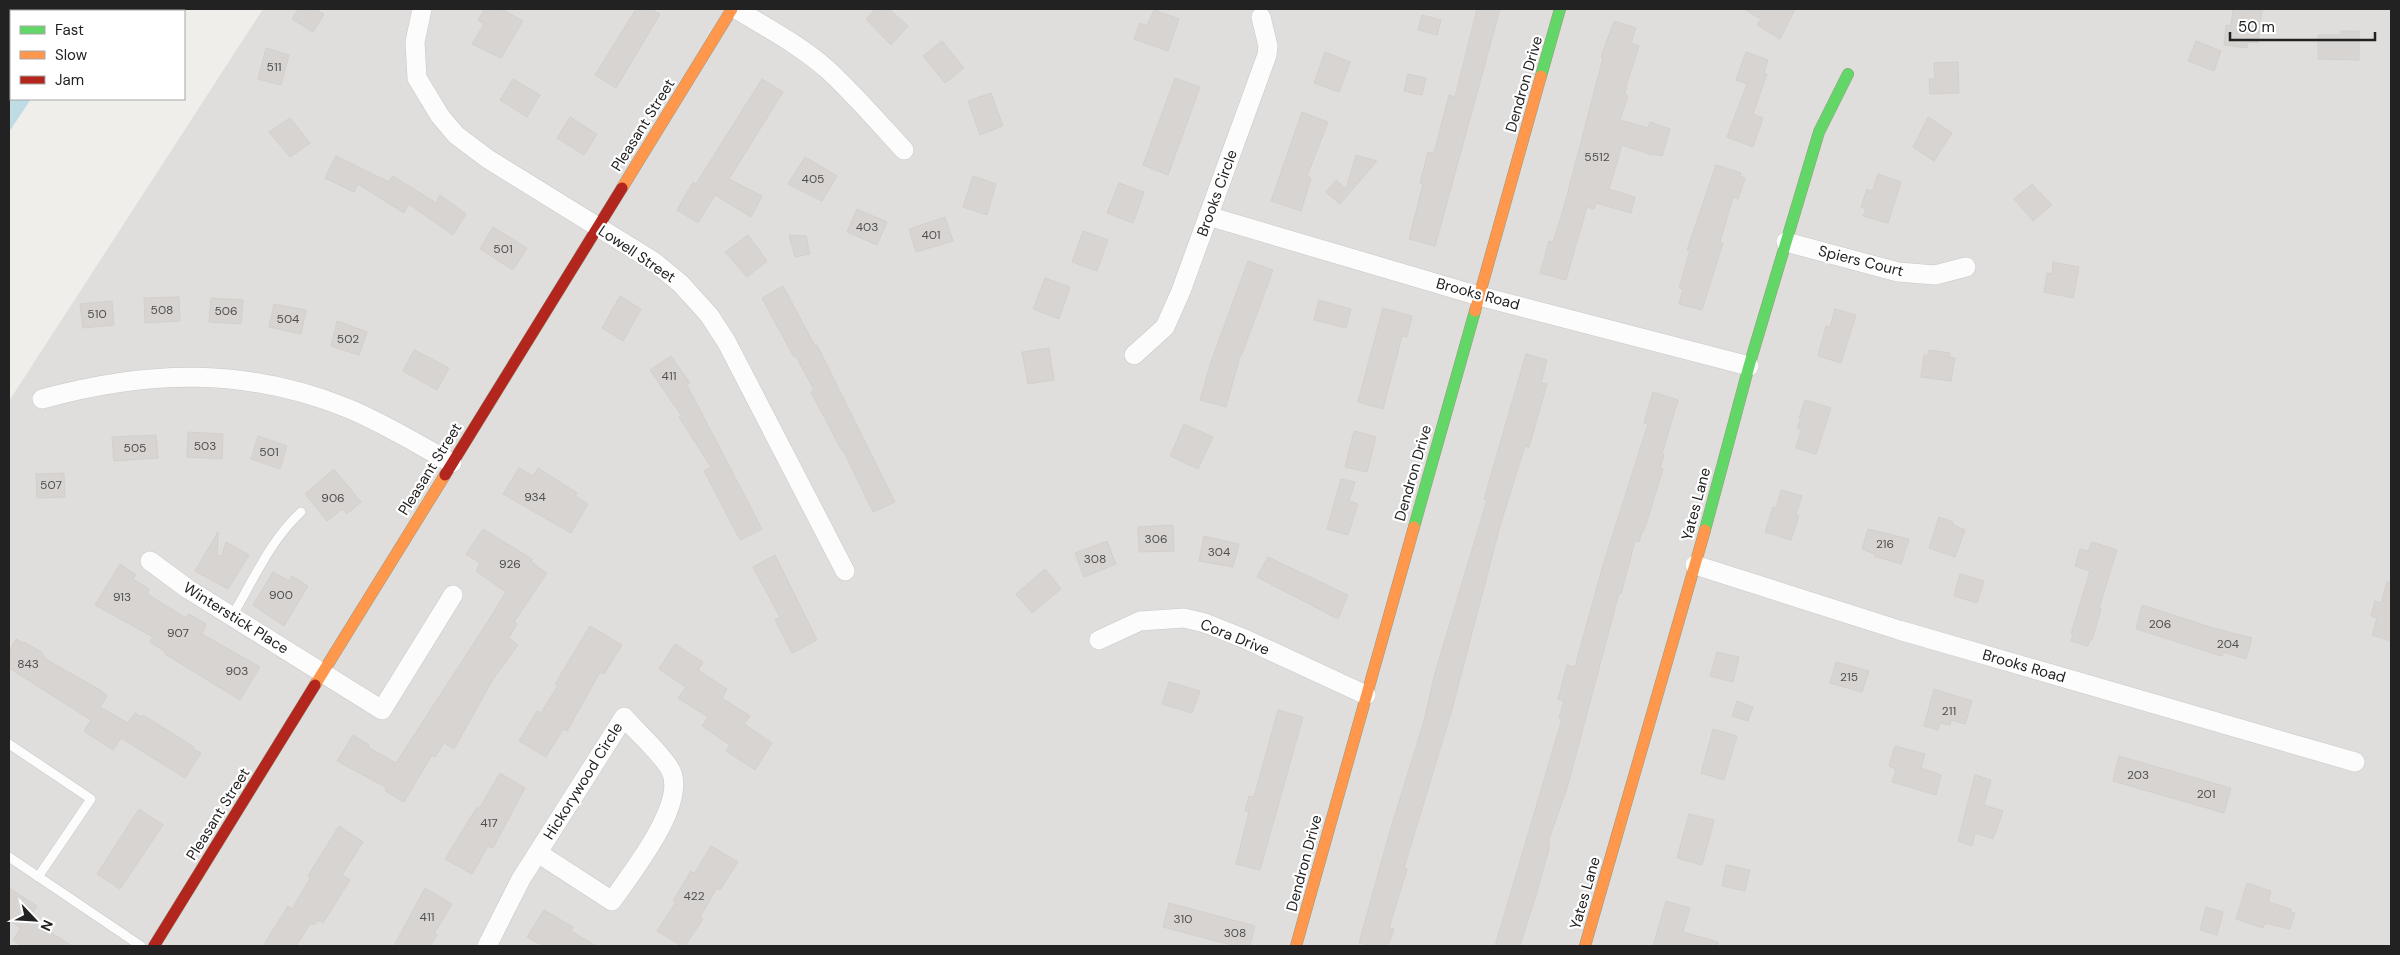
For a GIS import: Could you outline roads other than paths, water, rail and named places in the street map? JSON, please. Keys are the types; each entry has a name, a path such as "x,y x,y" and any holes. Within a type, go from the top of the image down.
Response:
{"street":[{"name":"Lowell Street","path":"422,9 415,42 417,78 440,116 456,135 488,159 654,261 682,284 709,315 726,342 845,571"},
{"name":"Pleasant Street","path":"154,946 734,9"},
{"path":"734,9 793,43 827,69 861,102 904,150"},
{"name":"Dendron Drive","path":"1296,946 1560,9"},
{"name":"Brooks Circle","path":"1134,354 1165,327 1208,216 1267,55 1268,46 1261,17"},
{"name":"Yates Lane","path":"1585,946 1695,566 1749,366 1819,132 1848,74"},
{"name":"Brooks Road","path":"1208,216 1479,296 1749,366"},
{"name":"Spiers Court","path":"1786,242 1898,272 1935,275 1966,267"},
{"path":"42,398 84,387 160,376 234,378 288,389 348,408 452,462"},
{"name":"Winterstick Place","path":"150,561 232,616 382,710 453,595"},
{"name":"Brooks Road","path":"1695,566 1899,630 2355,762"},
{"name":"Cora Drive","path":"1098,640 1140,621 1184,618 1205,623 1244,639 1366,695"},
{"name":"Hickorywood Circle","path":"487,946 521,880 538,853 624,717 671,770 674,794 669,811 658,831 612,901 538,853"}],"lane":[{"path":"232,616 278,538 287,525 301,512"},
{"path":"9,744 91,799 38,877"},
{"path":"9,857 141,946"}],"water":[{"path":"9,9 90,9 10,10 10,100 30,100 9,132"}]}
